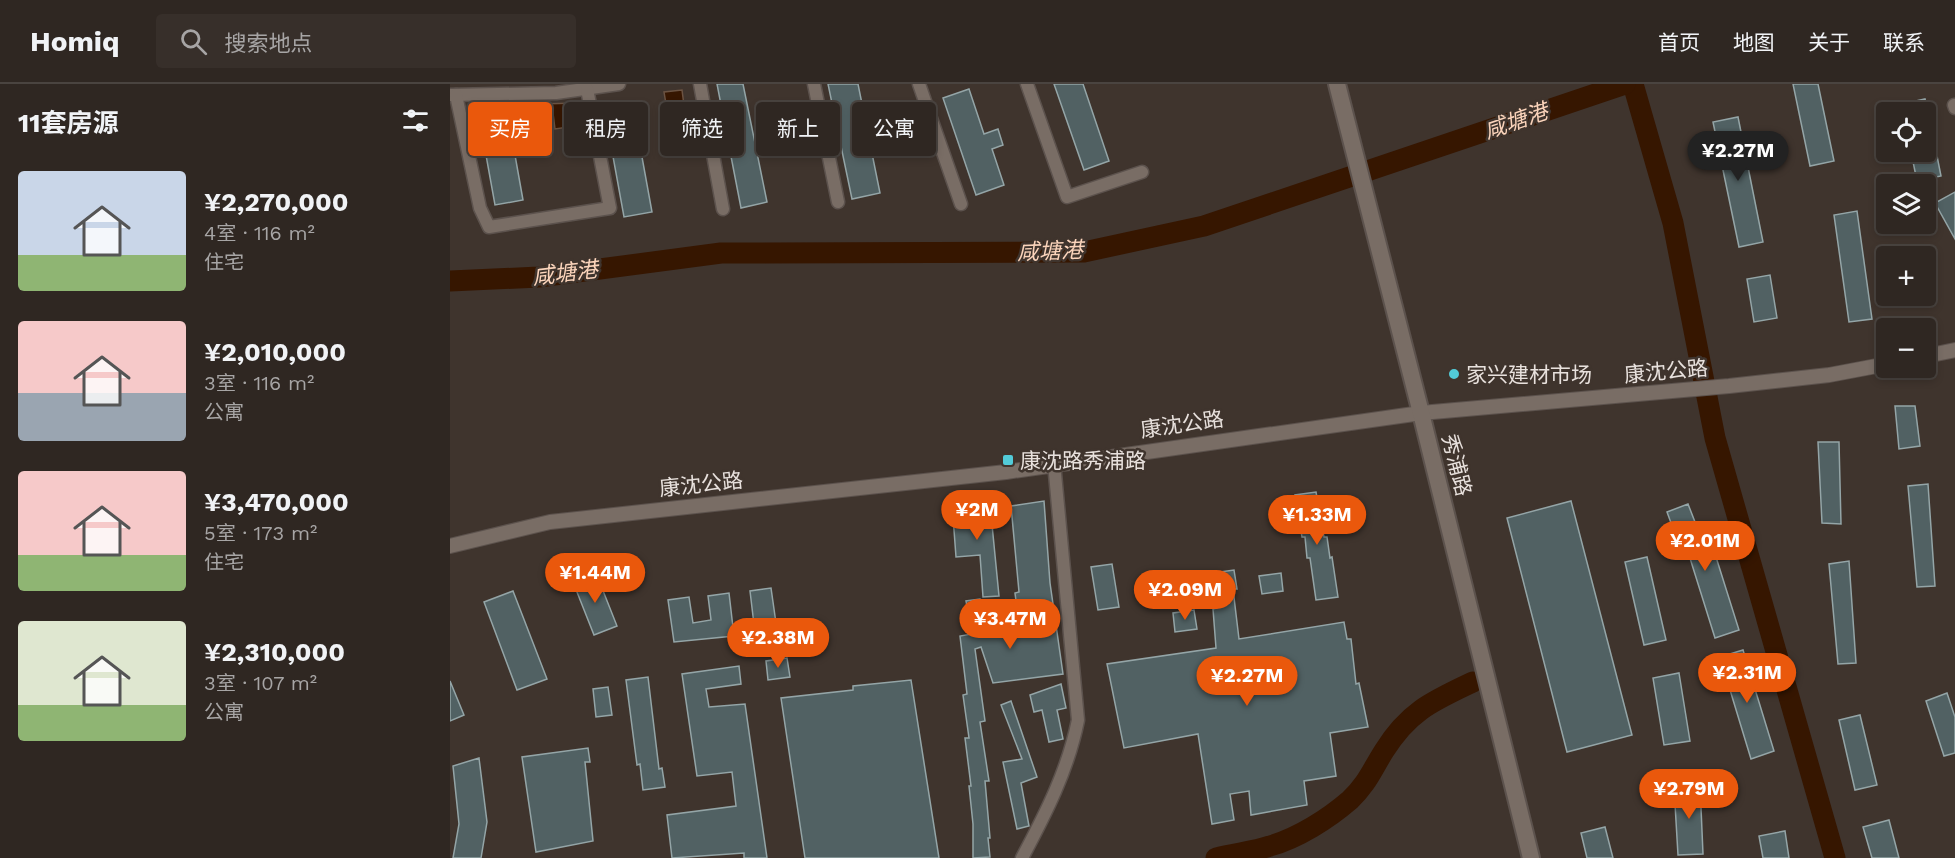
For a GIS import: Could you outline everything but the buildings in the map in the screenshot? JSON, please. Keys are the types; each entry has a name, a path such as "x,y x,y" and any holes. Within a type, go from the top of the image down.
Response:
{"main road":[{"name":"秀浦路","path":"1337,84 1531,858"}],"street":[{"path":"579,88 610,208 489,227 480,208 461,92 579,88 619,84"},
{"path":"700,84 723,209"},
{"path":"814,84 838,202"},
{"path":"919,84 961,204"},
{"path":"1027,84 1067,197 1142,172"},
{"path":"1936,354 1955,350"},
{"name":"康沈公路","path":"450,546 550,522 1006,472 1054,463 1421,413 1729,386 1829,375 1876,366"},
{"path":"1022,858 1055,796 1073,745 1078,720 1054,463"}],"shaded area":[{"path":"682,90 684,102 666,102 664,92"},
{"path":"564,103 564,128 555,129 552,104"}],"waterway":[{"name":"咸塘港","path":"450,281 539,277 721,253 1084,252 1204,226 1625,84"},
{"path":"1633,84 1673,223 1715,438 1835,858"},
{"path":"1216,858 1281,843 1322,821 1356,794 1393,737 1403,726 1434,702 1473,682"}],"place":[{"name":"家兴建材市场","path":"1454,374"},
{"name":"康沈路秀浦路","path":"1008,460"}]}
